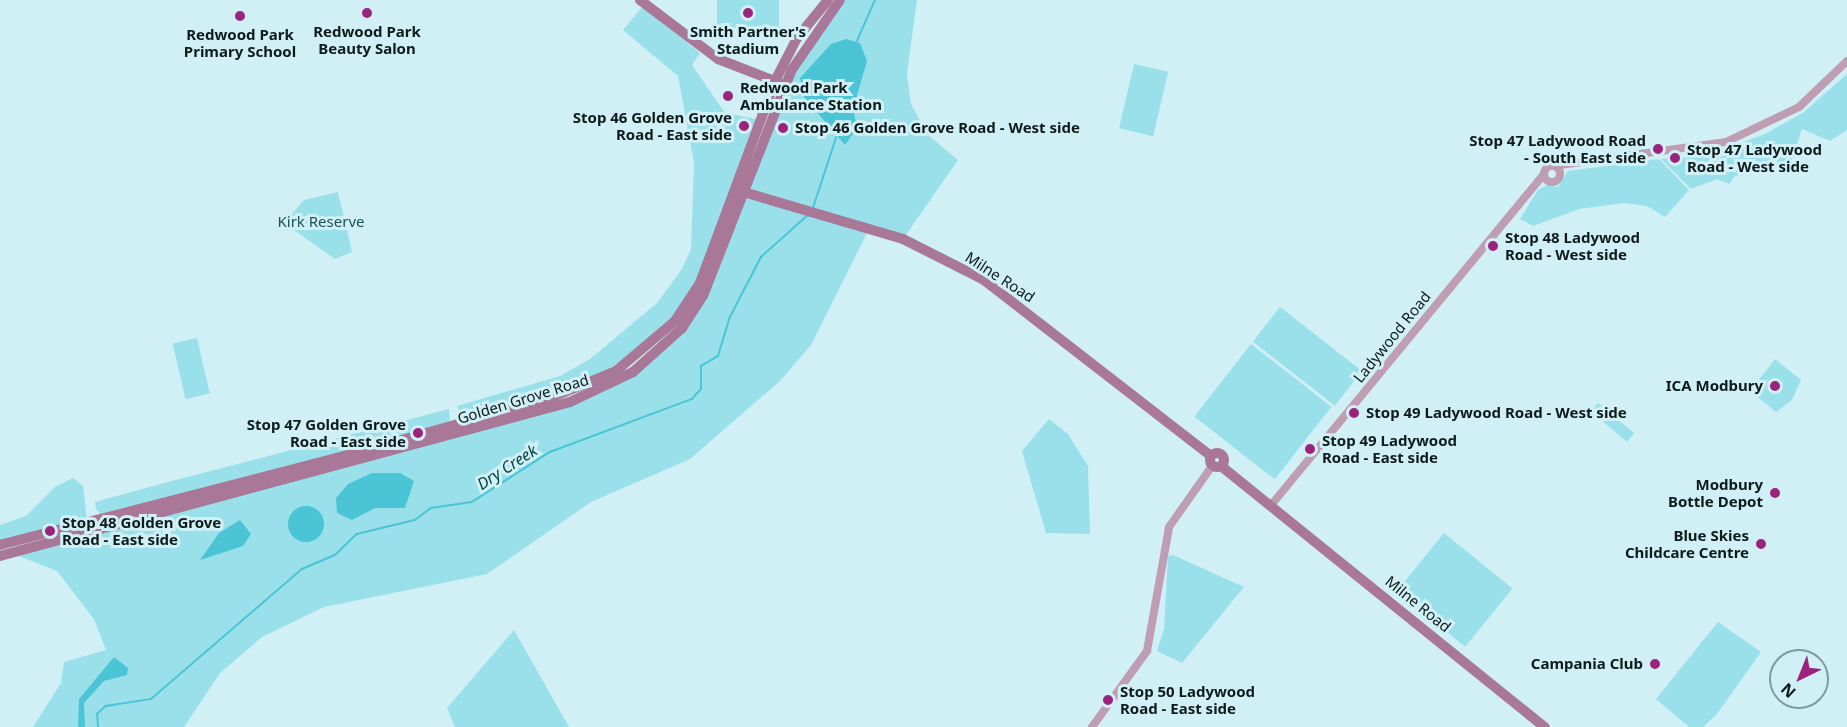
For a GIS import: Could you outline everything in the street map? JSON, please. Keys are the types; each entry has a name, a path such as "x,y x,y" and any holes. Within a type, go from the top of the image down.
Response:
{"main road":[{"path":"640,0 705,51 786,85"},
{"name":"Golden Grove Road","path":"0,556 605,389 662,350 688,319 722,257 775,81 797,38 835,2"},
{"name":"Golden Grove Road","path":"0,545 350,455 588,384 650,347 675,321 700,283 742,192 803,48 835,2"},
{"name":"Milne Road","path":"742,192 903,239 984,280 1272,504 1545,727"}],"street":[{"path":"1560,176 1553,166 1726,142 1799,107 1847,61"},
{"path":"1546,177 1560,176 1575,163"},
{"name":"Ladywood Road","path":"1272,504 1553,166"},
{"path":"1092,727 1147,651 1168,527 1217,462"}],"green space":[{"name":"Smith Partner's Stadium","path":"717,0 779,0 779,28 717,28"},
{"path":"840,0 917,0 907,74 911,104 928,135 958,160 903,239 870,227 811,345 780,381 690,459 591,502 487,574 324,607 262,637 220,673 184,727 33,727 61,683 64,662 106,650 94,619 57,571 11,553 605,389 682,328 791,71"},
{"path":"643,6 700,53 692,65 725,113 756,119 698,282 677,313 615,368 579,386 464,419 457,406 560,376 590,359 657,303 682,269 691,249 694,163 678,76 623,30"},
{"path":"1134,64 1168,72 1153,136 1119,128"},
{"path":"1847,74 1847,130 1830,141 1802,129 1790,165 1735,176 1729,184 1717,179 1691,189 1661,159 1704,157 1765,134 1804,112"},
{"path":"1659,159 1689,190 1665,217 1647,206 1624,203 1579,209 1533,226 1520,219 1538,190 1547,185 1558,187 1568,171"},
{"name":"Kirk Reserve","path":"338,192 352,252 335,259 284,223 304,200"},
{"path":"1280,307 1362,371 1335,406 1253,342"},
{"path":"197,338 210,394 185,399 173,344"},
{"path":"1251,344 1331,407 1275,479 1194,416"},
{"name":"ICA Modbury","path":"1775,359 1801,380 1792,400 1776,412 1750,391"},
{"path":"1598,403 1634,433 1627,442 1591,411"},
{"path":"449,409 450,420 443,426 100,514 96,509 95,502"},
{"path":"1049,419 1068,434 1088,466 1090,534 1046,533 1022,451"},
{"path":"73,478 83,486 87,520 0,542 0,525 26,516 55,487"},
{"path":"1444,533 1512,588 1465,647 1397,591"},
{"path":"1173,555 1244,587 1182,663 1157,651 1164,629 1168,556"},
{"path":"1718,622 1761,652 1717,714 1703,727 1689,727 1656,699"},
{"path":"514,630 569,727 455,727 447,708"}],"shaded area":[{"path":"846,39 860,43 867,61 853,109 857,128 845,145 804,97 800,78 831,44"},
{"path":"372,473 400,473 414,481 405,508 375,508 352,520 337,513 336,498 348,484"},
{"path":"306,506 319,511 324,524 319,537 306,542 293,537 288,524 293,511"},
{"path":"240,520 251,534 243,546 200,560 219,533"},
{"path":"114,657 128,668 127,675 104,681 84,703 85,727 78,727 79,699"}],"waterway":[{"name":"Dry Creek","path":"857,41 875,0"},
{"name":"Dry Creek","path":"813,208 836,138"},
{"name":"Dry Creek","path":"98,727 97,714 106,706 151,699 302,569 335,555 357,534 415,520 431,508 472,502 550,452 692,399 701,389 701,366 718,356 729,319 761,257 807,216"}],"place":[{"name":"Redwood Park Beauty Salon","path":"367,13"},
{"name":"Smith Partner's Stadium","path":"748,13"},
{"name":"Redwood Park Primary School","path":"240,16"},
{"name":"Redwood Park Ambulance Station","path":"728,96"},
{"name":"Stop 46 Golden Grove Road - East side","path":"744,126"},
{"name":"Stop 46 Golden Grove Road - West side","path":"783,128"},
{"name":"Stop 47 Ladywood Road - South East side","path":"1658,149"},
{"name":"Stop 47 Ladywood Road - West side","path":"1675,158"},
{"name":"Stop 48 Ladywood Road - West side","path":"1493,246"},
{"name":"ICA Modbury","path":"1775,386"},
{"name":"Stop 49 Ladywood Road - West side","path":"1354,413"},
{"name":"Stop 47 Golden Grove Road - East side","path":"418,433"},
{"name":"Stop 49 Ladywood Road - East side","path":"1310,449"},
{"name":"Modbury Bottle Depot","path":"1775,493"},
{"name":"Stop 48 Golden Grove Road - East side","path":"50,531"},
{"name":"Blue Skies Childcare Centre","path":"1761,544"},
{"name":"Campania Club","path":"1655,664"},
{"name":"Stop 50 Ladywood Road - East side","path":"1108,700"}]}
